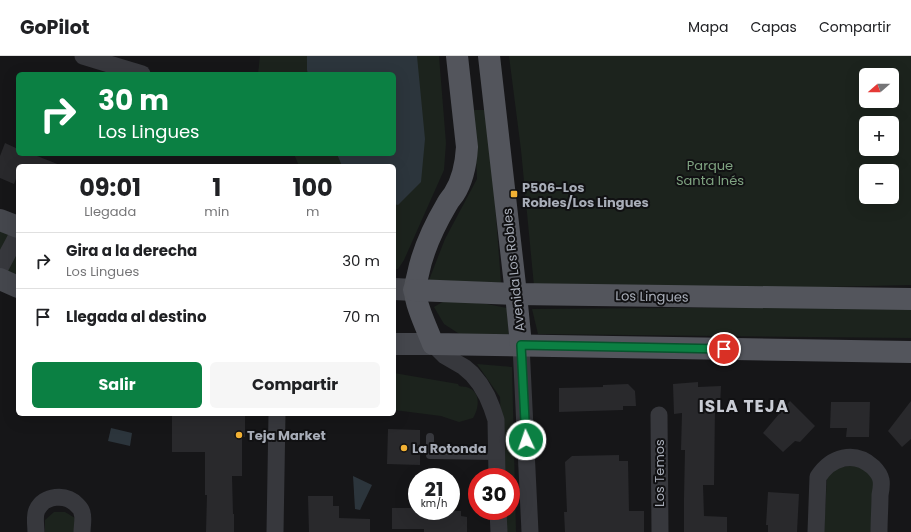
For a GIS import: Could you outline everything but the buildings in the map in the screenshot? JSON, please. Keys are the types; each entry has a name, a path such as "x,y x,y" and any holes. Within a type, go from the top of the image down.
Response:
{"main road":[{"path":"433,344 417,304 404,290 419,265 432,231 460,183 464,172 467,147 457,56"},
{"name":"Avenida Los Robles","path":"489,56 521,345"},
{"path":"460,80 492,80"},
{"path":"0,220 16,226"},
{"path":"0,279 16,286"},
{"name":"Los Lingues","path":"404,290 516,294 911,299"},
{"path":"396,344 911,352"}],"street":[{"path":"83,56 135,72"},
{"path":"0,268 16,238"},
{"path":"433,344 445,356 464,367 472,374 487,396 496,420 497,468"},
{"name":"Avenida Los Robles","path":"521,345 530,532"},
{"name":"Los Temos","path":"659,415 660,532"},
{"path":"275,532 276,416"},
{"path":"816,532 818,477 822,470 828,465 843,458 860,460 869,464 876,470 881,479 878,532"},
{"path":"36,532 36,512 40,505 46,500 60,497 73,501 78,506 82,513 82,532"},
{"path":"498,520 499,532"}],"lane":[{"path":"430,437 430,455 497,456"}],"green space":[{"path":"260,56 439,56 446,143 444,170 404,260 398,269 396,269 396,164 298,164 295,156 396,156 396,72 258,72"},
{"name":"Parque Santa Inés","path":"509,56 911,56 911,285 746,289 534,286 521,150"},
{"path":"474,110 488,110 501,283 429,280 445,239 477,179"},
{"path":"0,227 16,233 16,274 0,268"},
{"path":"446,300 487,304 507,308 509,337 461,335 444,324 434,307"},
{"path":"911,306 911,338 538,334 532,309"},
{"path":"477,364 512,367 514,468 503,468 500,397"},
{"path":"396,373 458,384 459,386 468,387 476,394 478,406 473,418 459,422 441,416 396,410"},
{"path":"854,465 873,473 875,484 873,532 824,532 827,475 836,468"},
{"path":"54,512 65,512 75,518 75,532 45,532 45,520"},
{"path":"505,520 516,520 516,532 506,532"}],"shaded area":[{"path":"307,56 417,56 425,139 421,182 398,205 396,204 396,164 341,164 338,156 396,156 396,72 308,72"},
{"path":"111,428 132,433 130,446 108,441"},
{"path":"353,476 372,485 360,510 355,509"}],"place":[{"name":"P506-Los Robles/Los Lingues","path":"514,194"},
{"name":"Teja Market","path":"239,435"},
{"name":"La Rotonda","path":"404,448"}],"district":[{"name":"ISLA TEJA","path":"744,406"}],"route":[{"path":"526,440 521,345 724,349"}]}
